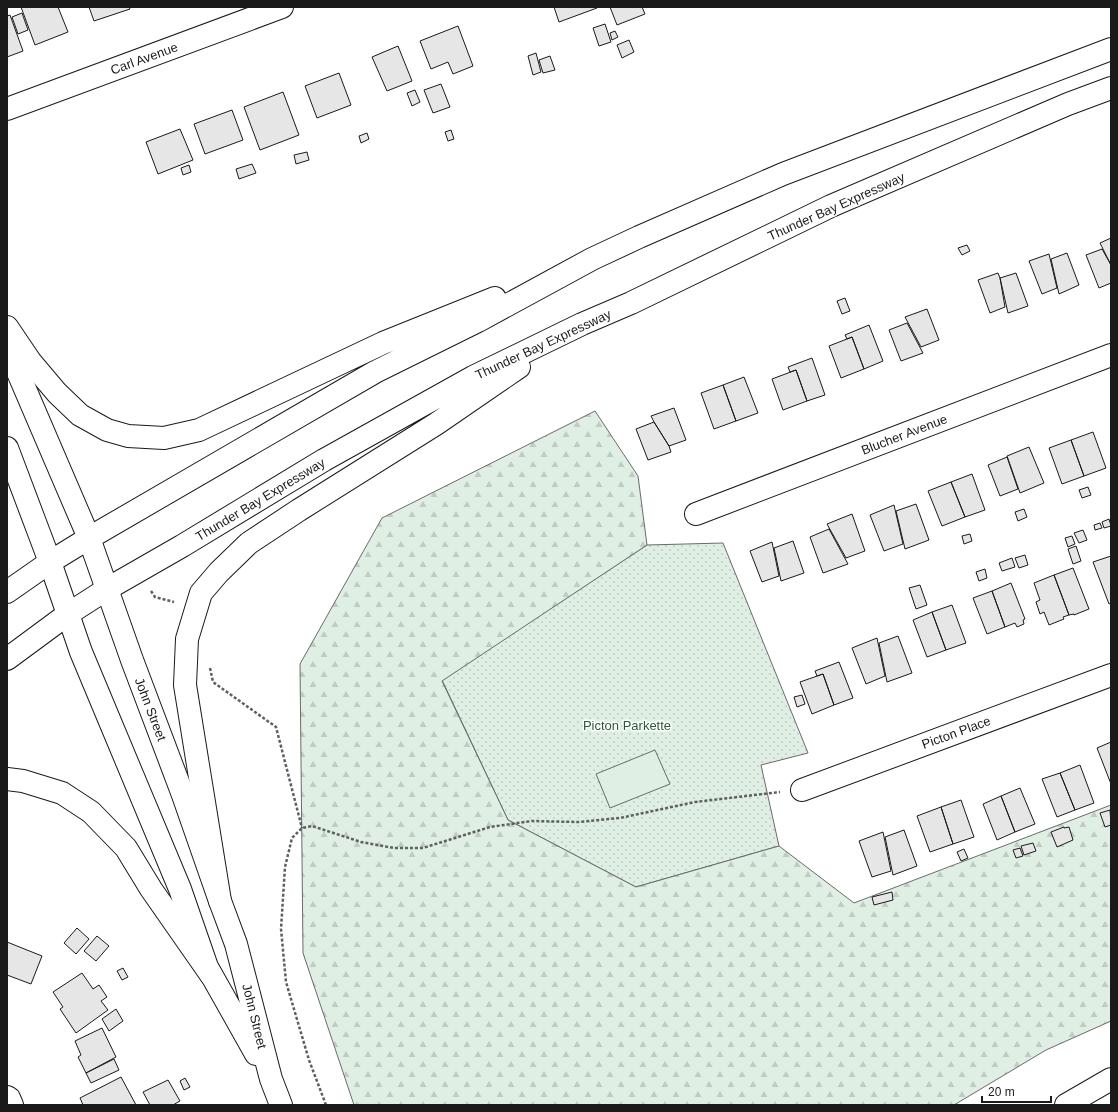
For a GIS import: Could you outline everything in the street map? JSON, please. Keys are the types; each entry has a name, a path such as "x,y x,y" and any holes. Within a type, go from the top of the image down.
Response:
{"main road":[{"name":"Carl Avenue","path":"7,109 282,7"},
{"path":"7,327 30,361 57,394 80,415 107,430 128,436 164,438 199,430 383,343 592,259 784,174 1111,49"},
{"name":"Thunder Bay Expressway","path":"7,659 106,588 182,546 324,460 473,377 831,206 1068,104 1111,88"},
{"path":"7,592 50,562 89,538 375,372 478,321 592,259"},
{"path":"220,901 185,685 187,639 201,593 219,572 249,543 298,510 436,424 582,324"},
{"name":"John Street","path":"7,347 89,538 106,588 183,795 236,944 271,1079 281,1105"},
{"name":"Blucher Avenue","path":"696,514 1111,355"},
{"name":"John Street","path":"7,448 50,562 81,652 180,889 207,967 271,1079"},
{"name":"Picton Place","path":"802,790 1111,675"},
{"path":"7,779 23,781 62,793 91,812 126,848 151,889 211,975"},
{"path":"1066,1105 1111,1079"},
{"path":"7,1097 12,1105"}],"path":[{"path":"137,572 155,596 196,609"},
{"path":"209,663 213,682 276,727 302,828"},
{"path":"326,1105 309,1060 286,982 281,929 285,867 292,838 302,828 312,826 361,842 394,848 423,848 490,827 532,821 578,822 620,818 695,802 802,790"}],"green space":[{"path":"595,411 638,476 647,545 442,681 508,820 636,887 779,846 854,903 1111,805 1111,1021 1046,1050 954,1105 354,1105 303,953 300,664 382,518"},
{"name":"Picton Parkette","path":"723,543 808,753 761,765 779,846 636,887 508,820 442,680 647,545"},
{"path":"655,750 670,784 610,808 596,774"}],"building":[{"path":"21,7 58,7 68,32 35,45"},
{"path":"89,7 129,7 130,9 94,21"},
{"path":"554,7 596,7 597,8 559,22"},
{"path":"610,7 642,7 645,14 617,25"},
{"path":"22,13 28,30 18,34 12,17"},
{"path":"10,15 23,51 7,57 7,16"},
{"path":"605,24 611,42 599,46 593,28"},
{"path":"458,26 473,66 453,74 448,62 431,69 420,41"},
{"path":"615,31 618,37 612,40 610,33"},
{"path":"629,40 634,52 622,58 617,45"},
{"path":"398,46 412,81 387,91 372,57"},
{"path":"536,53 541,72 533,75 528,56"},
{"path":"550,56 555,70 543,73 539,60"},
{"path":"339,73 351,105 317,118 305,86"},
{"path":"441,84 450,107 433,113 424,90"},
{"path":"415,90 420,102 412,106 407,93"},
{"path":"283,92 299,135 260,150 244,107"},
{"path":"232,110 243,140 205,154 194,124"},
{"path":"180,129 193,160 158,174 146,142"},
{"path":"451,130 454,139 448,141 445,132"},
{"path":"367,133 369,139 361,143 359,136"},
{"path":"307,152 309,160 296,164 294,155"},
{"path":"252,164 256,173 239,179 236,169"},
{"path":"189,165 191,172 183,175 181,168"},
{"path":"1111,238 1111,265 1100,243"},
{"path":"967,245 970,251 962,255 958,248"},
{"path":"1102,249 1111,265 1111,283 1099,288 1086,255"},
{"path":"1067,253 1079,285 1059,294 1051,259"},
{"path":"1049,254 1057,288 1042,294 1029,261"},
{"path":"998,273 1005,307 990,313 978,280"},
{"path":"1016,273 1028,306 1008,313 1000,278"},
{"path":"845,298 850,311 842,314 837,301"},
{"path":"927,309 939,340 921,347 905,317"},
{"path":"907,323 923,353 901,361 889,330"},
{"path":"869,325 883,361 864,369 852,337 847,339 845,335"},
{"path":"852,337 864,369 841,378 829,346"},
{"path":"812,358 825,395 807,401 796,370 790,372 788,367"},
{"path":"796,370 807,401 783,410 772,379"},
{"path":"744,377 758,413 736,421 723,385"},
{"path":"723,385 736,421 714,429 701,393"},
{"path":"674,408 686,440 669,446 651,416"},
{"path":"654,422 669,446 671,452 648,460 636,429"},
{"path":"1093,432 1106,468 1084,476 1071,440"},
{"path":"1071,440 1084,476 1062,484 1049,448"},
{"path":"1029,447 1044,483 1020,493 1007,456"},
{"path":"1007,457 1018,489 1000,496 988,465"},
{"path":"972,474 985,510 965,517 951,482"},
{"path":"951,482 965,517 942,526 928,491"},
{"path":"1088,487 1091,495 1082,498 1079,490"},
{"path":"916,504 929,540 905,549 896,511"},
{"path":"894,505 903,544 884,551 870,515"},
{"path":"1024,509 1027,517 1018,521 1015,512"},
{"path":"852,514 865,551 846,558 827,524"},
{"path":"1109,519 1111,526 1104,528 1102,522"},
{"path":"1100,523 1102,528 1095,530 1094,525"},
{"path":"829,529 848,564 823,573 810,537"},
{"path":"1083,530 1087,540 1079,543 1074,533"},
{"path":"970,534 972,541 964,544 962,536"},
{"path":"1072,536 1075,544 1068,547 1065,538"},
{"path":"793,541 804,573 781,581 774,548"},
{"path":"772,542 779,576 762,582 750,551"},
{"path":"1076,546 1081,561 1073,564 1068,549"},
{"path":"1025,555 1028,565 1019,568 1015,558"},
{"path":"1111,556 1111,603 1109,604 1093,562"},
{"path":"1012,558 1015,567 1002,571 999,563"},
{"path":"1073,568 1089,609 1074,615 1069,615 1054,575"},
{"path":"985,569 987,578 979,581 976,572"},
{"path":"1054,575 1069,615 1063,617 1064,619 1049,625 1044,612 1040,614 1036,602 1040,600 1034,583"},
{"path":"1011,583 1025,619 1023,620 1024,624 1017,627 1015,623 1005,627 992,591"},
{"path":"920,585 927,605 916,609 909,588"},
{"path":"992,591 1005,627 987,634 973,598"},
{"path":"952,605 966,643 946,650 932,612"},
{"path":"932,612 946,650 927,657 913,620"},
{"path":"898,636 912,673 887,682 879,643"},
{"path":"877,638 885,676 866,684 852,648"},
{"path":"839,662 853,698 834,705 823,674 817,676 815,671"},
{"path":"823,674 834,705 812,714 800,682"},
{"path":"802,695 805,704 797,707 794,697"},
{"path":"1111,742 1111,784 1097,748"},
{"path":"1080,765 1094,803 1075,810 1060,773"},
{"path":"1060,773 1075,810 1057,817 1042,779"},
{"path":"1020,788 1035,824 1015,832 1001,796"},
{"path":"1001,796 1015,832 997,840 983,804"},
{"path":"961,800 974,837 953,844 941,807"},
{"path":"941,807 953,844 930,852 917,816"},
{"path":"1110,810 1111,825 1105,827 1100,813"},
{"path":"1064,827 1069,827 1073,840 1057,847 1051,832"},
{"path":"904,830 917,866 893,875 885,837"},
{"path":"883,832 891,871 872,877 859,841"},
{"path":"1033,843 1036,851 1024,855 1021,846"},
{"path":"1020,848 1023,856 1016,858 1013,850"},
{"path":"964,849 968,858 961,861 957,852"},
{"path":"892,892 893,900 874,905 872,897"},
{"path":"77,928 89,939 76,954 64,943"},
{"path":"97,936 109,946 96,961 84,951"},
{"path":"7,942 42,956 31,984 7,975"},
{"path":"123,968 128,977 122,980 117,971"},
{"path":"82,973 93,989 99,985 107,997 101,1001 108,1010 76,1033 60,1009 63,1007 53,992"},
{"path":"116,1009 123,1021 109,1031 102,1019"},
{"path":"102,1028 116,1057 86,1073 78,1057 81,1055 75,1041"},
{"path":"114,1059 119,1070 91,1083 86,1073"},
{"path":"121,1077 136,1105 83,1105 80,1098"},
{"path":"185,1078 190,1087 184,1090 180,1081"},
{"path":"168,1080 180,1101 173,1105 150,1105 143,1092"}]}
